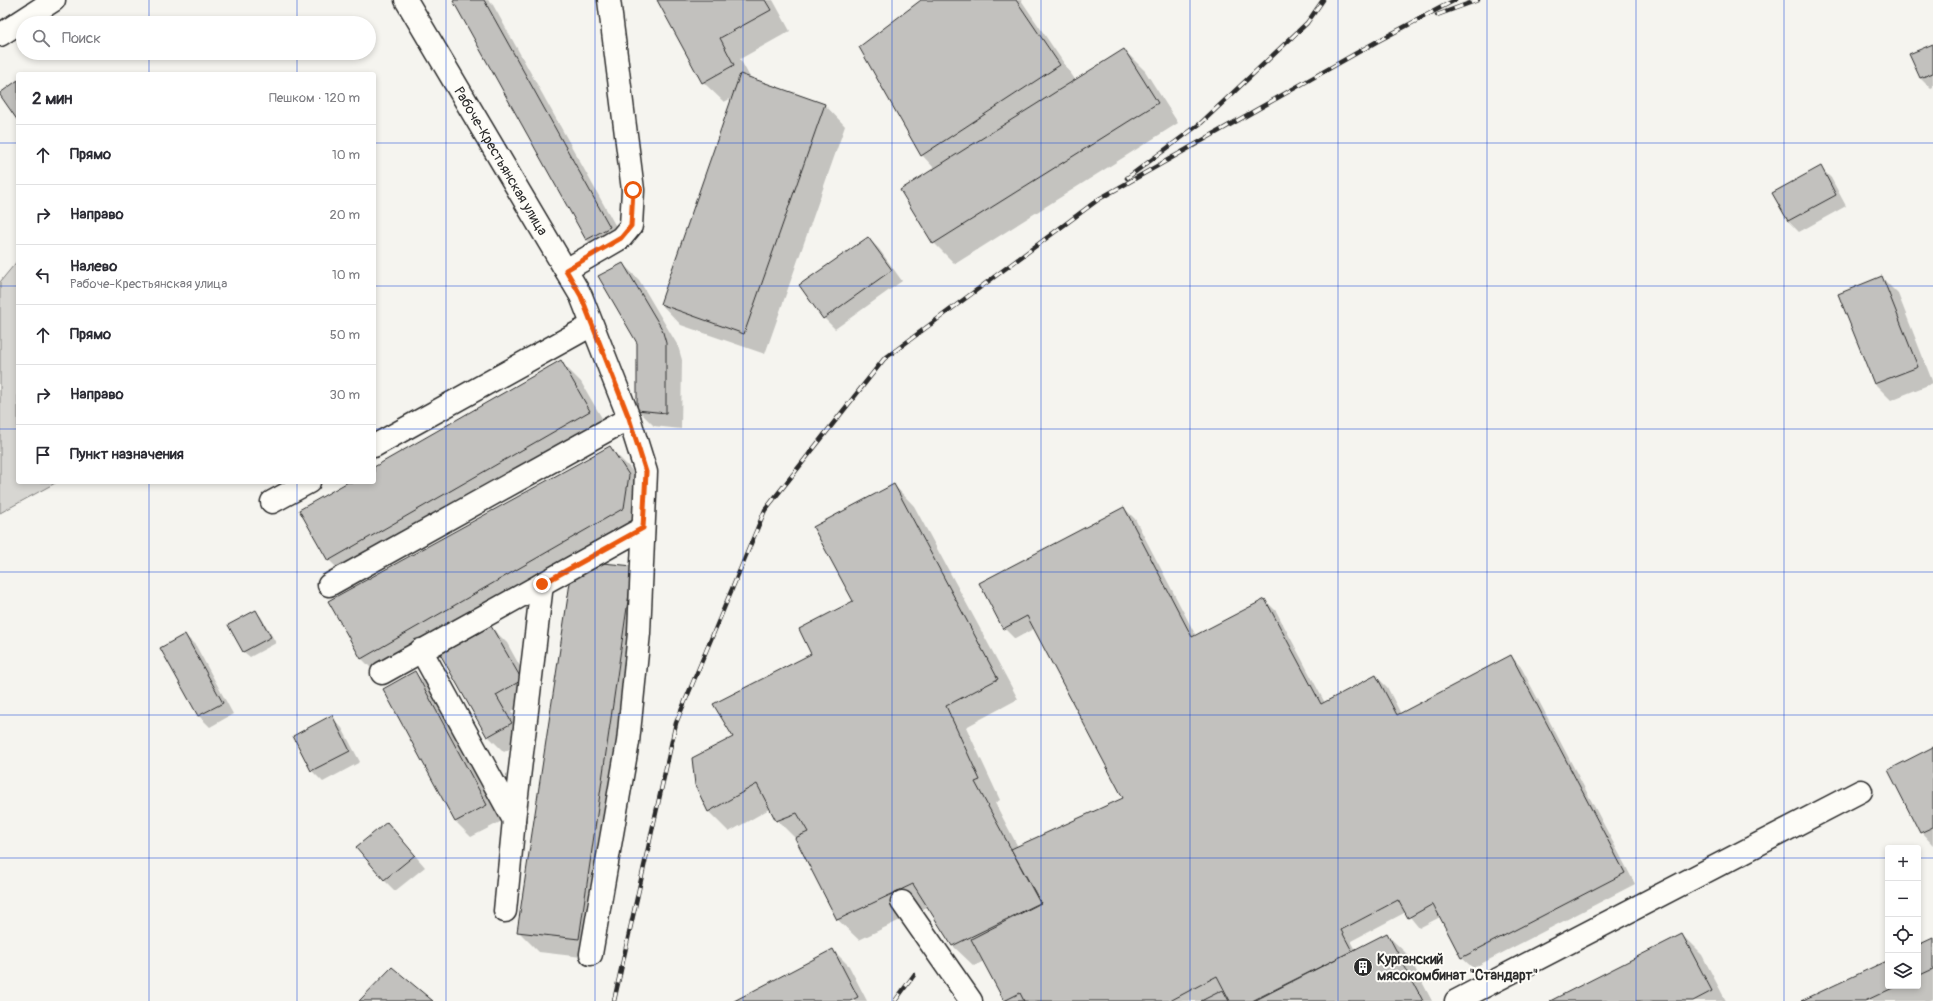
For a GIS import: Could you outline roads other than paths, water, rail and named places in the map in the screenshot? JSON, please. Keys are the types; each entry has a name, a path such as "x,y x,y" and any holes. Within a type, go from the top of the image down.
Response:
{"street":[{"path":"29,16 54,0"},
{"name":"Рабоче-Крестьянская улица","path":"406,0 581,296 629,418 646,472 639,633 628,742 591,954"},
{"path":"566,270 621,238 631,226 633,190 609,0"},
{"path":"0,35 16,25"},
{"path":"376,445 592,325"},
{"path":"330,585 629,418"},
{"path":"272,502 305,484"},
{"path":"382,673 643,528"},
{"path":"505,911 514,820 542,584"},
{"path":"421,650 514,820"},
{"path":"1456,1001 1861,791"},
{"path":"902,902 971,1001"}],"railway":[{"path":"1127,178 1201,123 1307,23 1323,0"},
{"path":"614,1001 676,723 765,510 884,359 1099,199 1376,42 1455,0"},
{"path":"1437,15 1478,0"},
{"path":"895,1001 914,975"}],"place":[{"name":"Курганский мясокомбинат \"Стандарт\"","path":"1363,967"}]}
